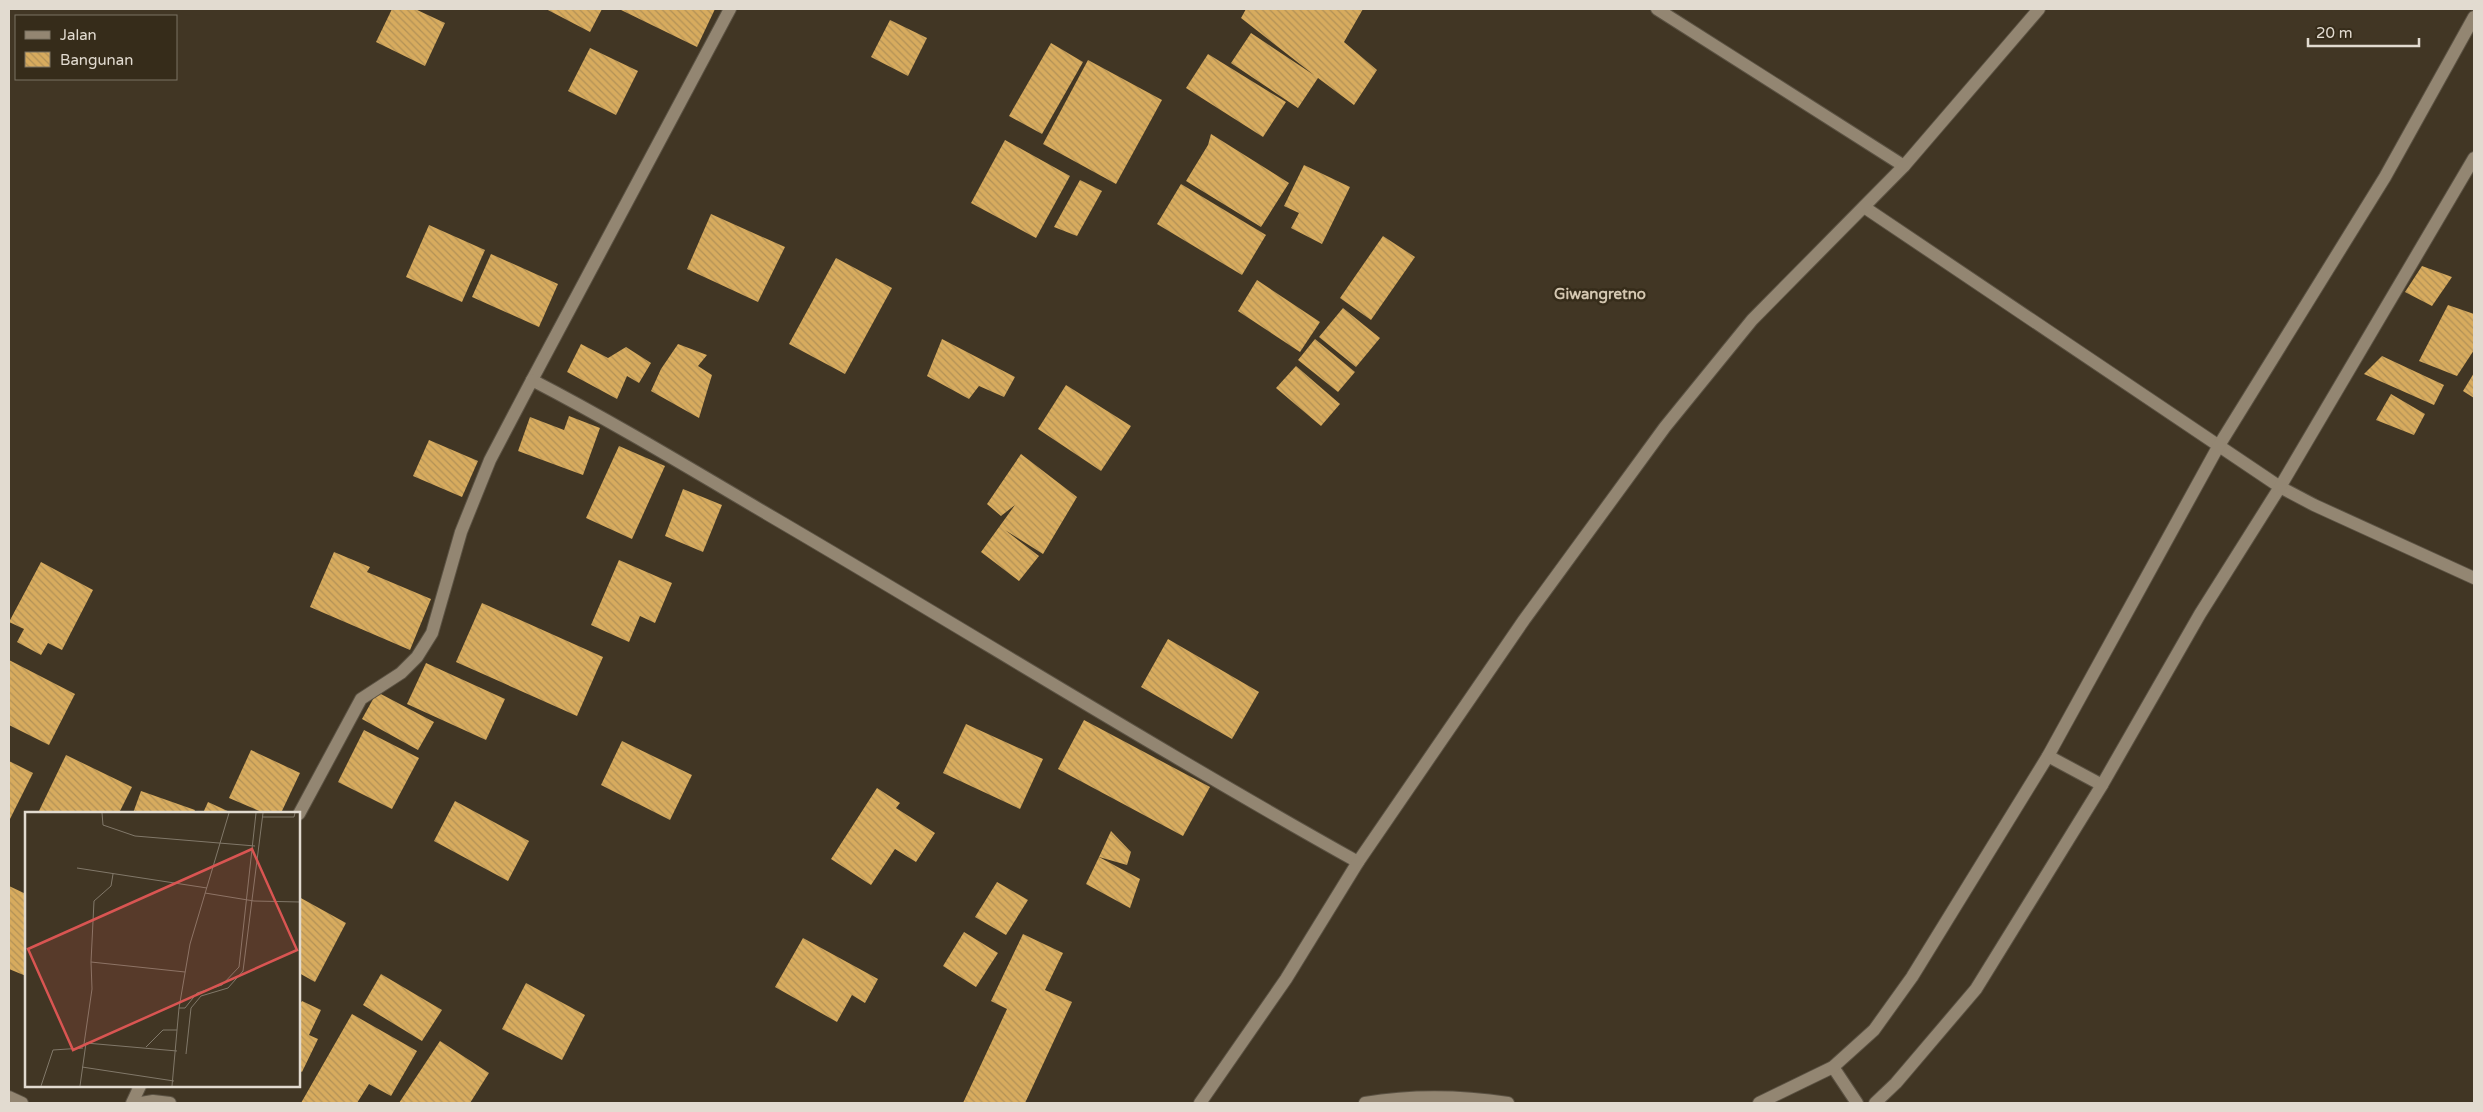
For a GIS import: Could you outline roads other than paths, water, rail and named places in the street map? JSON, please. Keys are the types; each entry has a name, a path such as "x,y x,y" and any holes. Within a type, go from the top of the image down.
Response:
{"street":[{"path":"300,812 361,700 401,673 418,657 432,633 461,532 490,460 730,9"},
{"path":"1657,9 1904,166"},
{"path":"1200,1103 1286,979 1358,862 1524,620 1665,427 1752,320 1904,166 2039,9"},
{"path":"1759,1103 1833,1067 1874,1030 1912,977 2048,756 2218,447 2385,177 2474,17"},
{"path":"1875,1103 1896,1083 1976,989 2102,785 2200,614 2280,487 2474,158"},
{"path":"1864,207 2280,487 2314,505 2474,578"},
{"path":"532,380 605,418 966,630 1224,788 1358,862"},
{"path":"2048,756 2102,785"},
{"path":"1833,1067 1857,1103"},
{"path":"132,1103 140,1087"},
{"path":"9,1097 22,1103"},
{"path":"1366,1103 1438,1098 1508,1103"},
{"path":"141,1103 153,1101 170,1103"}],"district":[{"name":"Giwangretno","path":"1600,294"}]}
